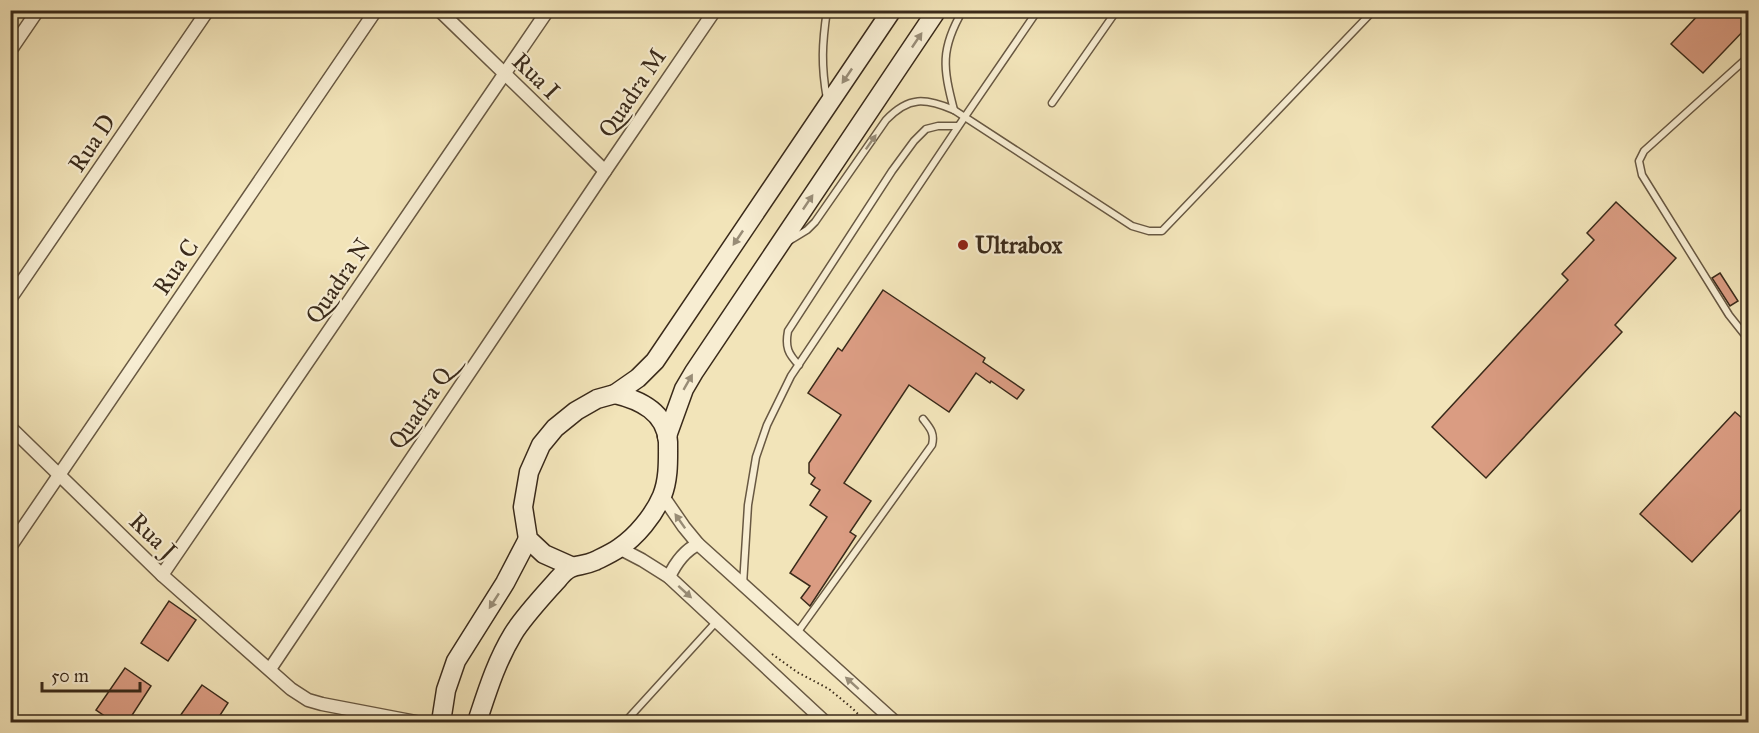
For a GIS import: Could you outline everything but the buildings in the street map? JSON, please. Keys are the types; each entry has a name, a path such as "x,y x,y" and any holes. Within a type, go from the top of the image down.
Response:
{"main road":[{"path":"571,566 544,554 528,538 523,507 529,472 541,445 555,428 576,411 597,399 615,394 638,378 655,361 891,10"},
{"path":"667,436 684,389 937,10"},
{"path":"477,723 494,672 514,633 561,575 571,566 591,562 619,548 640,529 662,495 669,464 667,436 661,420 650,408 635,399 615,394"},
{"path":"441,723 446,690 456,661 505,583 528,538"}],"street":[{"path":"10,51 39,10"},
{"name":"Rua D","path":"10,299 208,10"},
{"name":"Rua C","path":"10,547 376,10"},
{"name":"Rua I","path":"439,10 605,171"},
{"name":"Quadra N","path":"162,575 548,10"},
{"name":"Quadra M","path":"605,171 715,10"},
{"name":"Quadra Q","path":"270,669 605,171"},
{"name":"Rua J","path":"10,427 162,575 291,688 308,700 322,705 416,723"},
{"path":"662,495 698,544 895,723"},
{"path":"669,577 680,557 698,544"},
{"path":"619,548 669,577 825,723"}],"lane":[{"path":"827,10 822,72 828,104"},
{"path":"954,110 946,80 947,44 963,10"},
{"path":"743,586 748,505 756,457 767,424 791,376 1038,10"},
{"path":"1052,103 1117,10"},
{"path":"778,246 798,237 815,222 886,120 898,108 910,103 924,102 954,110 1132,226 1149,231 1162,231 1374,10"},
{"path":"1747,58 1644,151 1638,160 1642,175 1729,315 1749,339"},
{"path":"799,365 787,350 786,341 789,331 897,164 926,129 938,126 958,126"},
{"path":"796,634 932,445 934,437 931,428 923,419"},
{"path":"626,723 717,620"}],"path":[{"path":"771,654 797,672 829,689 866,723"}],"place":[{"name":"Ultrabox","path":"963,245"}]}
